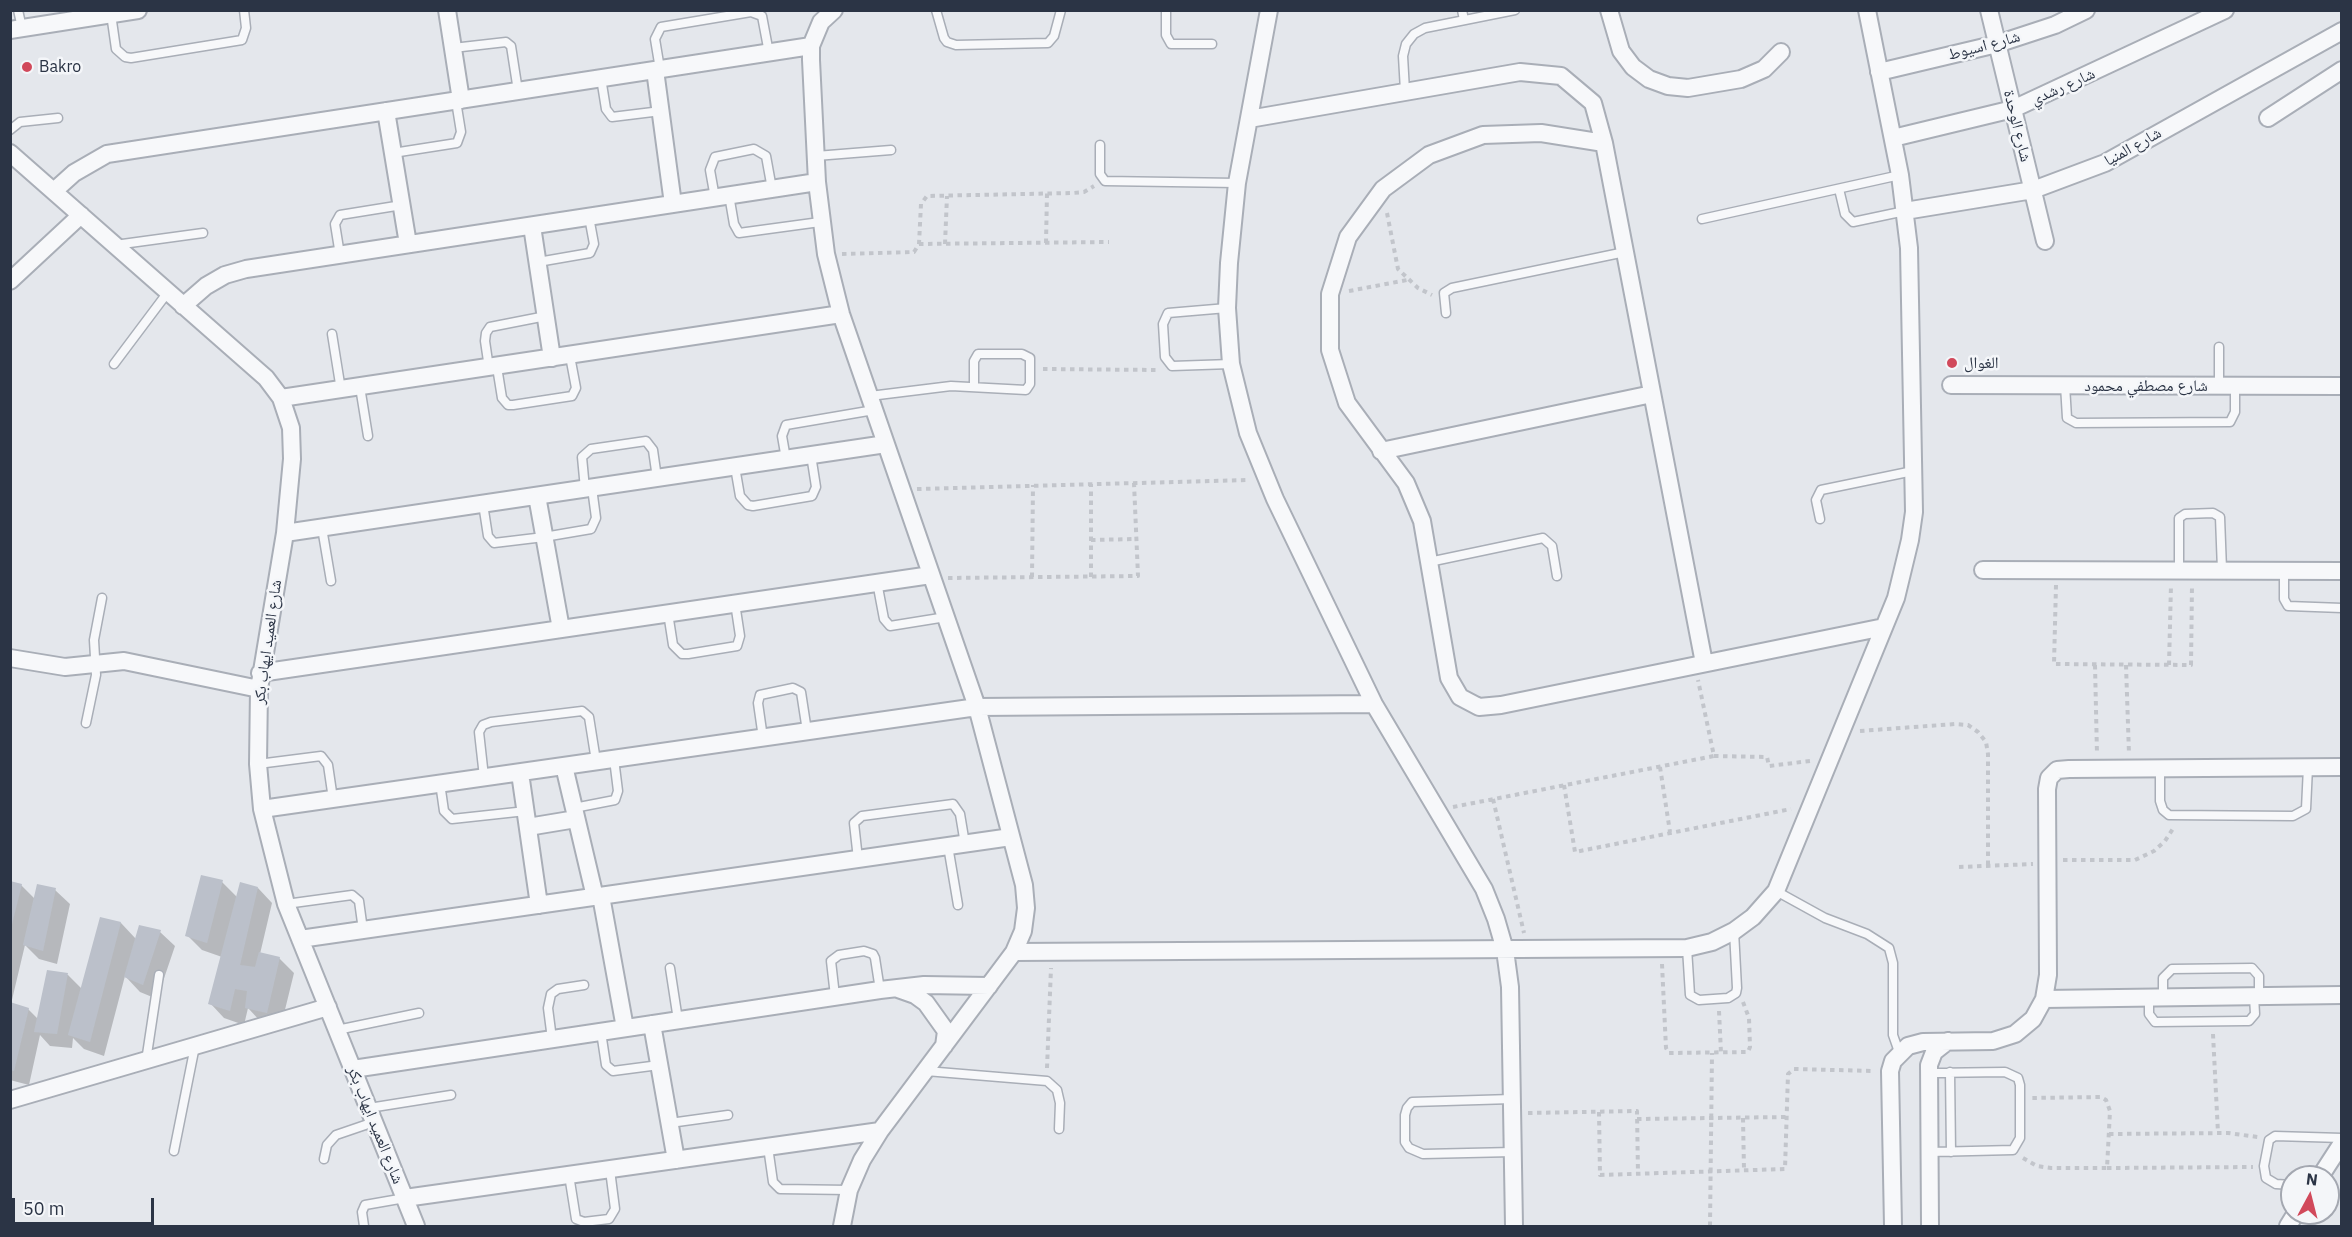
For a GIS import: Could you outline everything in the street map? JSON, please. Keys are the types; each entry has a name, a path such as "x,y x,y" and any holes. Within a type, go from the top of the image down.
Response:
{"street":[{"path":"16,29 138,10"},
{"path":"447,10 459,100"},
{"path":"834,10 821,22 811,46 817,182 820,222 826,254 841,314 977,707 1024,885 1026,908 1023,931 1014,952 880,1131 862,1160 849,1190 842,1227"},
{"path":"1269,10 1237,183 1227,308 1231,364 1248,433 1267,479 1374,704 1484,889 1505,950 1510,987 1514,1227"},
{"path":"1609,10 1621,51 1633,67 1649,79 1668,86 1688,88 1741,79 1764,69 1781,52"},
{"path":"1014,952 1687,948 1712,942 1734,932 1753,917 1776,891 1896,598 1910,540 1914,512 1905,211 1867,10"},
{"name":"شارع الوحدة","path":"1989,10 2045,241"},
{"name":"شارع اسيوط","path":"1880,72 1997,44 2055,25 2086,10"},
{"name":"شارع رشدي","path":"1893,138 2013,109 2225,10"},
{"name":"شارع المنيا","path":"1905,211 2033,190 2105,163 2342,31"},
{"path":"54,191 74,173 107,154 811,46"},
{"path":"658,70 660,111 673,204"},
{"path":"2268,118 2342,70"},
{"path":"1249,119 1520,72 1561,76 1593,103 1604,143 1652,394 1699,664"},
{"path":"386,111 408,244"},
{"path":"1604,143 1541,134 1483,135 1429,155 1383,189 1348,237 1330,294 1330,350 1347,403 1410,493 1422,521 1449,678 1460,697 1479,707 1884,627"},
{"name":"شارع العميد ايهاب بكر","path":"10,153 266,378 281,398 291,428 292,459 285,533 260,681 258,764 262,809 286,904 416,1227"},
{"path":"183,306 206,286 225,275 246,269 817,182"},
{"path":"10,281 81,215"},
{"path":"532,226 552,358"},
{"path":"281,398 841,314"},
{"name":"شارع مصطفي محمود","path":"1950,385 2342,386"},
{"path":"1381,451 1652,394"},
{"path":"285,533 886,444"},
{"path":"537,496 561,629"},
{"path":"1983,570 2056,568 2342,571"},
{"path":"10,657 64,667 124,661 260,681 561,629 877,582 932,576"},
{"path":"262,809 977,707 1374,704"},
{"path":"564,766 598,897 625,1028"},
{"path":"1893,1227 1890,1071 1899,1052 1908,1046 1923,1042 1993,1041 2015,1034 2033,1019 2044,999 2048,975 2047,789 2049,778 2057,770 2342,767"},
{"path":"520,772 539,905"},
{"path":"527,819 575,813"},
{"path":"300,939 1011,837"},
{"path":"353,1069 885,989 924,985 989,986"},
{"path":"885,989 904,990 926,1003 946,1031 944,1046"},
{"path":"2044,999 2342,995"},
{"path":"10,1100 328,1007"},
{"path":"652,1024 676,1160"},
{"path":"1930,1227 1929,1073 1934,1052 1948,1041"},
{"path":"405,1198 880,1131"},
{"path":"2328,1165 2342,1143"}],"lane":[{"path":"16,29 18,10"},
{"path":"111,14 116,49 125,57 131,58 242,40 246,28 244,10"},
{"path":"936,10 944,38 947,42 956,45 1048,43 1054,36 1061,10"},
{"path":"1166,10 1166,35 1171,44 1212,44"},
{"path":"1462,10 1464,20"},
{"path":"1405,91 1403,56 1410,39 1425,28 1515,10"},
{"path":"658,70 655,39 661,27 751,12 762,16 769,53"},
{"path":"453,48 506,42 511,46 518,91"},
{"path":"601,78 606,109 612,117 660,111"},
{"path":"393,153 457,143 461,132 459,100"},
{"path":"10,130 20,122 58,118"},
{"path":"1100,145 1101,178 1109,182 1237,183"},
{"path":"772,189 766,156 754,149 714,157 710,170 740,233 820,222"},
{"path":"816,156 891,150"},
{"path":"1702,219 1900,175"},
{"path":"1839,189 1845,214 1853,222 1905,211"},
{"path":"340,255 335,224 340,215 402,205"},
{"path":"538,262 590,253 594,244 590,217"},
{"path":"114,245 203,233"},
{"path":"1446,313 1444,293 1452,288 1625,252"},
{"path":"114,364 168,292"},
{"path":"1227,308 1174,312 1164,317 1164,357 1172,366 1231,364"},
{"path":"546,316 490,327 486,333 485,341 504,402 513,405 572,396 576,388 570,356"},
{"path":"332,334 341,390"},
{"path":"2065,385 2067,418 2076,423 2230,422 2235,412 2219,347"},
{"path":"786,459 782,436 786,425 951,386 1026,390 1030,384 1030,358 1026,355 978,354 974,361 974,387"},
{"path":"360,387 368,436"},
{"path":"483,504 488,536 494,543 544,537 591,529 596,518 582,457 591,449 646,441 653,450 657,478"},
{"path":"735,467 740,496 743,502 753,506 812,496 816,487 811,455"},
{"path":"1820,519 1816,500 1821,490 1913,471"},
{"path":"2181,570 2179,518 2185,514 2213,513 2220,517 2222,570"},
{"path":"322,528 331,581"},
{"path":"1429,562 1543,538 1552,546 1557,576"},
{"path":"2284,570 2284,599 2288,606 2342,608"},
{"path":"877,582 884,619 890,626 946,617"},
{"path":"86,723 97,663 94,640 102,598"},
{"path":"669,613 673,645 682,654 688,654 737,646 740,636 735,603"},
{"path":"763,738 758,703 760,695 793,688 801,692 807,732"},
{"path":"484,777 479,732 483,725 491,722 582,711 589,717 596,761"},
{"path":"258,764 321,756 328,765 333,799"},
{"path":"575,813 615,800 618,791 614,759"},
{"path":"2160,768 2163,810 2169,815 2178,817 2301,814 2308,801 2308,767"},
{"path":"440,783 444,811 452,819 527,819"},
{"path":"858,859 854,823 862,816 953,804 960,814 956,845 958,905"},
{"path":"1776,891 1825,918 1867,933 1889,948 1893,963 1893,1035 1899,1052"},
{"path":"286,904 352,895 359,901 363,930"},
{"path":"1687,948 1690,995 1699,1000 1728,998 1736,993 1734,932"},
{"path":"835,996 831,961 839,955 856,952 869,951 873,954 885,989"},
{"path":"670,968 678,1020"},
{"path":"2252,968 2259,976 2257,996 2255,1014 2249,1021 2155,1022 2149,1014 2163,978 2172,969 2252,968"},
{"path":"146,1061 159,975"},
{"path":"552,1039 548,1008 551,994 558,989 584,985"},
{"path":"337,1030 419,1013"},
{"path":"601,1032 606,1065 613,1071 659,1065"},
{"path":"174,1151 195,1046"},
{"path":"925,1071 1047,1081 1057,1090 1060,1103 1059,1129"},
{"path":"1950,1072 1951,1152"},
{"path":"1929,1073 2012,1073 2018,1078 2020,1098 2020,1138 2013,1150 1930,1152"},
{"path":"324,1159 327,1145 336,1135 372,1115 451,1095"},
{"path":"1512,1106 1412,1102 1405,1115 1405,1142 1409,1148 1423,1154 1513,1152"},
{"path":"670,1123 728,1115"},
{"path":"2280,1183 2270,1182 2266,1178 2264,1167 2269,1140 2275,1136 2342,1138"},
{"path":"768,1147 773,1182 780,1190 849,1190"},
{"path":"568,1175 576,1219 584,1222 609,1219 615,1209 610,1170"},
{"path":"364,1227 362,1212 365,1205 405,1198"}],"path":[{"path":"826,254 909,253 916,250 919,244 921,200 927,196 1084,192 1101,178"},
{"path":"1383,189 1398,269 1407,280 1424,291 1443,298"},
{"path":"1046,243 1047,193"},
{"path":"945,244 947,196"},
{"path":"919,244 1109,243"},
{"path":"1330,294 1407,280"},
{"path":"1030,368 1149,371 1172,366"},
{"path":"902,489 1267,479"},
{"path":"932,576 1138,576 1134,483"},
{"path":"1091,484 1091,577"},
{"path":"1032,577 1033,485"},
{"path":"1091,540 1137,539"},
{"path":"2056,568 2054,664 2095,665 2191,665 2181,570"},
{"path":"2169,665 2181,570"},
{"path":"1699,664 1714,756"},
{"path":"2095,665 2098,769"},
{"path":"2126,665 2129,769"},
{"path":"1840,733 1955,724 1968,725 1978,732 1986,742 1988,754 1988,866"},
{"path":"1437,810 1714,756 1767,757 1769,766 1830,758"},
{"path":"1660,767 1670,832"},
{"path":"1564,785 1575,852 1810,805"},
{"path":"1493,799 1528,950"},
{"path":"1959,867 2135,860 2154,851 2165,841 2178,817"},
{"path":"1662,949 1667,1051 1745,1053 1750,1047 1749,1018 1742,1000 1736,993"},
{"path":"1047,1081 1052,952"},
{"path":"1718,999 1722,1053"},
{"path":"2212,1022 2218,1133"},
{"path":"1710,1227 1712,1053"},
{"path":"1599,1112 1600,1175 1785,1169 1788,1074 1794,1069 1890,1071"},
{"path":"2020,1098 2101,1097 2110,1105 2107,1168"},
{"path":"1512,1106 1599,1112 1637,1111 1638,1174"},
{"path":"1637,1119 1786,1117"},
{"path":"1743,1118 1744,1170"},
{"path":"2109,1134 2218,1133 2242,1134 2269,1140"},
{"path":"2013,1150 2037,1166 2264,1167"}],"building":[{"path":"201,875 223,880 207,943 185,936"},
{"path":"10,881 22,884 11,928 10,928"},
{"path":"240,882 258,887 240,965 255,967 259,952 280,957 267,1013 245,1008 247,991 235,989 230,1011 208,1004"},
{"path":"37,884 56,888 43,951 23,945"},
{"path":"100,917 121,922 90,1042 68,1035"},
{"path":"139,925 161,930 143,985 124,977"},
{"path":"47,970 68,973 57,1034 34,1032"},
{"path":"10,1002 29,1008 14,1071 10,1070"}],"place":[{"name":"Bakro","path":"27,67"},
{"name":"الغوال","path":"1952,363"}]}
